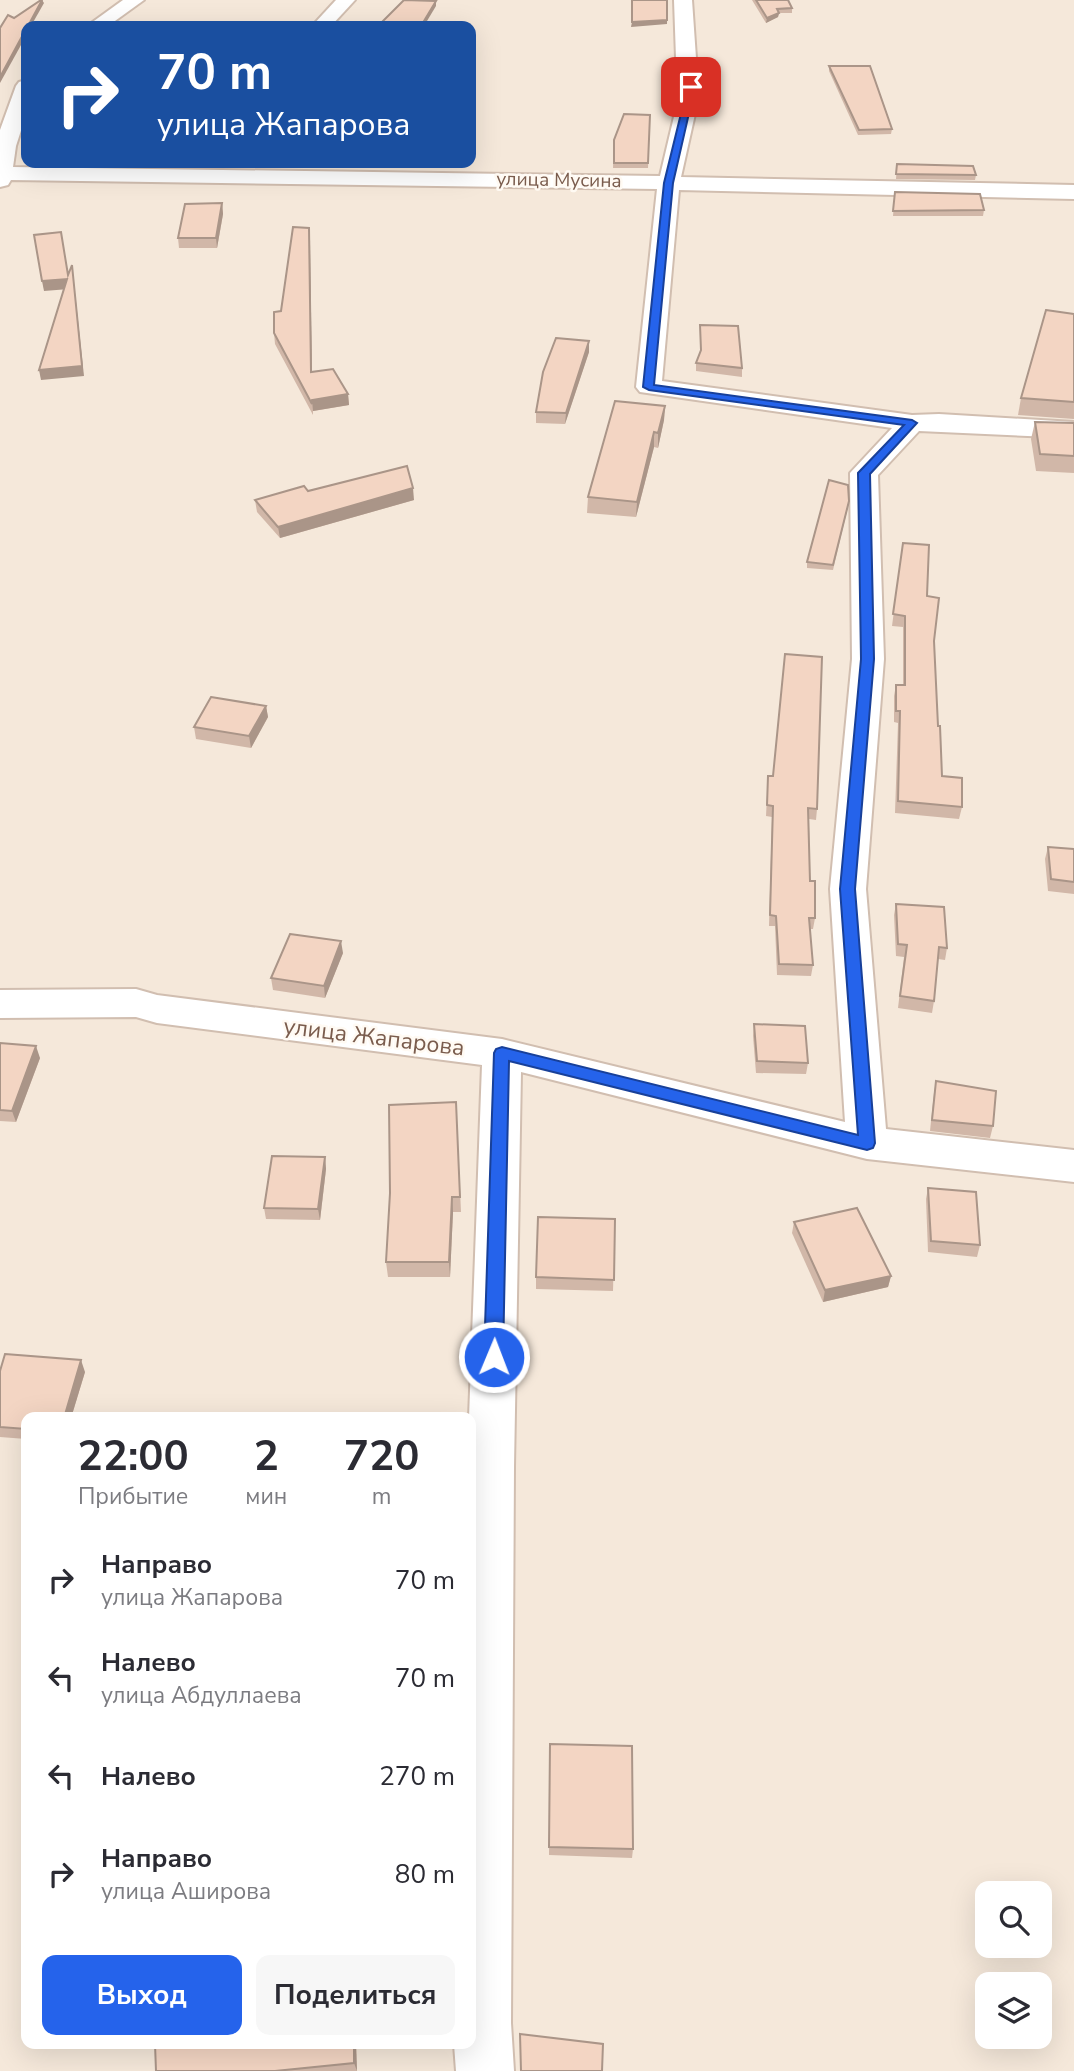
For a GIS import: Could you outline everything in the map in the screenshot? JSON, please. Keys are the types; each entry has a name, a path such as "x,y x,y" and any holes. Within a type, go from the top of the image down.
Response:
{"street":[{"path":"104,21 135,0"},
{"path":"326,21 346,0"},
{"path":"683,0 686,58 691,87 669,183 649,387 912,423 939,422 1074,430"},
{"path":"1,177 5,146 21,100"},
{"name":"улица Мусина","path":"1,177 185,168 1074,192"},
{"path":"867,1143 848,889 868,659 864,473 912,423"},
{"name":"улица Жапарова","path":"0,1004 136,1003 157,1009 502,1053 867,1143 1074,1166"},
{"path":"485,2071 482,2023 490,1509 502,1053"}],"shaded area":[{"path":"0,0 1074,0 1074,2071 0,2071"}],"building":[{"path":"42,0 31,21 21,21 21,38 0,77 0,28 8,15 14,18"},
{"path":"404,0 436,1 424,21 383,21"},
{"path":"632,0 667,0 667,20 632,22"},
{"path":"756,0 788,0 792,8 777,9 779,13 767,18"},
{"path":"829,66 870,66 892,129 859,130"},
{"path":"624,114 650,115 648,163 614,163 614,140"},
{"path":"897,164 973,166 976,175 896,174"},
{"path":"895,192 980,194 984,210 893,211"},
{"path":"222,203 216,238 178,238 185,204"},
{"path":"293,227 309,228 311,372 333,369 348,394 312,400 312,404 274,333 274,312 281,311"},
{"path":"61,232 68,275 72,265 82,366 39,370 67,279 42,281 34,235"},
{"path":"1046,310 1074,314 1074,402 1021,398"},
{"path":"700,325 738,326 742,368 696,363 701,350"},
{"path":"556,338 589,341 566,413 536,412 543,372"},
{"path":"615,401 665,406 658,433 654,432 637,502 588,497"},
{"path":"1035,422 1074,423 1074,456 1040,454"},
{"path":"407,466 413,488 278,527 255,500 304,486 308,491"},
{"path":"829,480 848,485 849,501 833,565 807,562"},
{"path":"903,543 929,545 927,596 939,598 934,641 942,776 962,778 962,807 898,801 900,711 896,711 896,685 905,685 905,616 893,614"},
{"path":"785,654 822,657 817,809 808,808 810,881 815,881 815,918 809,918 813,965 779,964 776,916 770,915 773,806 767,805 768,776 773,776"},
{"path":"211,697 266,706 249,736 194,727"},
{"path":"1048,847 1074,849 1074,882 1051,879"},
{"path":"896,904 944,907 947,948 939,947 934,1001 900,996 907,945 898,944"},
{"path":"290,934 341,941 324,986 271,978"},
{"path":"754,1024 805,1026 808,1063 757,1061"},
{"path":"0,1043 36,1046 12,1111 0,1110"},
{"path":"936,1081 996,1091 993,1126 932,1120"},
{"path":"456,1102 460,1197 452,1197 449,1262 386,1262 390,1193 389,1105"},
{"path":"272,1156 325,1157 318,1209 264,1208"},
{"path":"928,1188 976,1192 980,1245 931,1241"},
{"path":"857,1208 891,1276 825,1290 794,1222"},
{"path":"538,1217 615,1219 614,1280 536,1277"},
{"path":"5,1354 81,1360 66,1412 21,1412 21,1429 0,1427 0,1371"},
{"path":"550,1744 632,1746 633,1849 549,1847"},
{"path":"520,2034 603,2044 602,2071 521,2071"},
{"path":"155,2049 354,2049 354,2063 275,2071 156,2071"}],"route":[{"path":"494,1357 502,1053 867,1143 848,889 868,659 864,473 912,423 649,387 669,183 691,87"}]}
